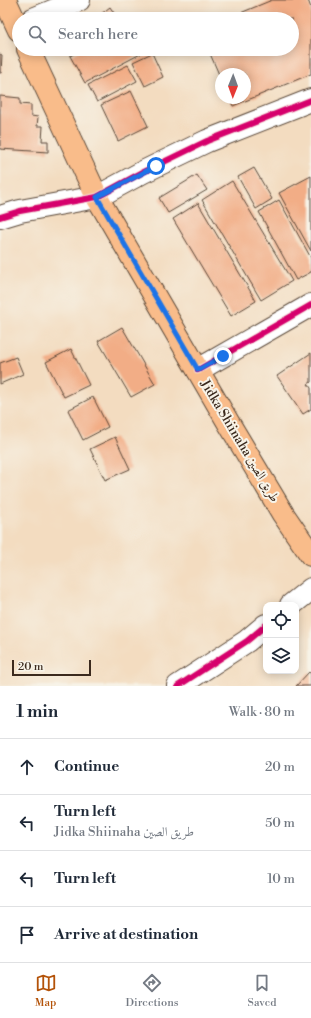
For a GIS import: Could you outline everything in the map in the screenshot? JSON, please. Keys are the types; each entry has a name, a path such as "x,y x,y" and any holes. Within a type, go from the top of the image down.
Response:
{"main road":[{"path":"5,0 13,12"},
{"name":"Jidka Shiinaha طريق الصين","path":"31,56 97,197 283,514 311,555"}],"street":[{"path":"52,12 79,0"},
{"path":"0,217 20,211 97,197 208,141 311,100"},
{"path":"198,370 311,305"},
{"path":"295,602 311,589"},
{"path":"178,686 247,641 263,628"}],"building":[{"path":"272,0 308,0 311,8 311,74 251,99 251,68 216,68 211,56 299,56 299,12 243,12"},
{"path":"110,7 113,12 104,12"},
{"path":"0,54 2,55 1,73 0,73"},
{"path":"70,56 137,56 85,83"},
{"path":"146,56 153,56 163,77 145,86 133,62"},
{"path":"128,65 137,81 97,102 88,85"},
{"path":"131,91 148,126 118,141 101,105"},
{"path":"0,96 20,98 20,104 31,105 31,116 38,117 37,126 43,126 42,141 48,141 48,152 0,149"},
{"path":"254,168 272,199 256,209 238,177"},
{"path":"197,175 207,190 168,213 159,198"},
{"path":"311,176 311,251 279,193"},
{"path":"232,181 292,281 261,300 202,200"},
{"path":"279,200 311,258 311,272 296,280 259,212"},
{"path":"198,203 256,301 231,316 173,219"},
{"path":"122,327 155,384 131,397 98,341"},
{"path":"71,349 89,385 64,397 46,362"},
{"path":"311,353 311,382 308,384 311,388 311,409 303,414 277,376"},
{"path":"16,357 23,374 0,384 0,363"},
{"path":"93,397 108,427 83,440 68,410"},
{"path":"115,437 130,469 105,480 90,449"},
{"path":"309,672 311,674 311,686 296,686"}],"cycle path":[{"path":"0,217 20,211 97,197 143,172 207,141 311,100"},
{"path":"198,370 311,305"},
{"path":"178,686 247,641 263,628"}],"route":[{"path":"156,166 97,197 198,370 223,356"}]}
